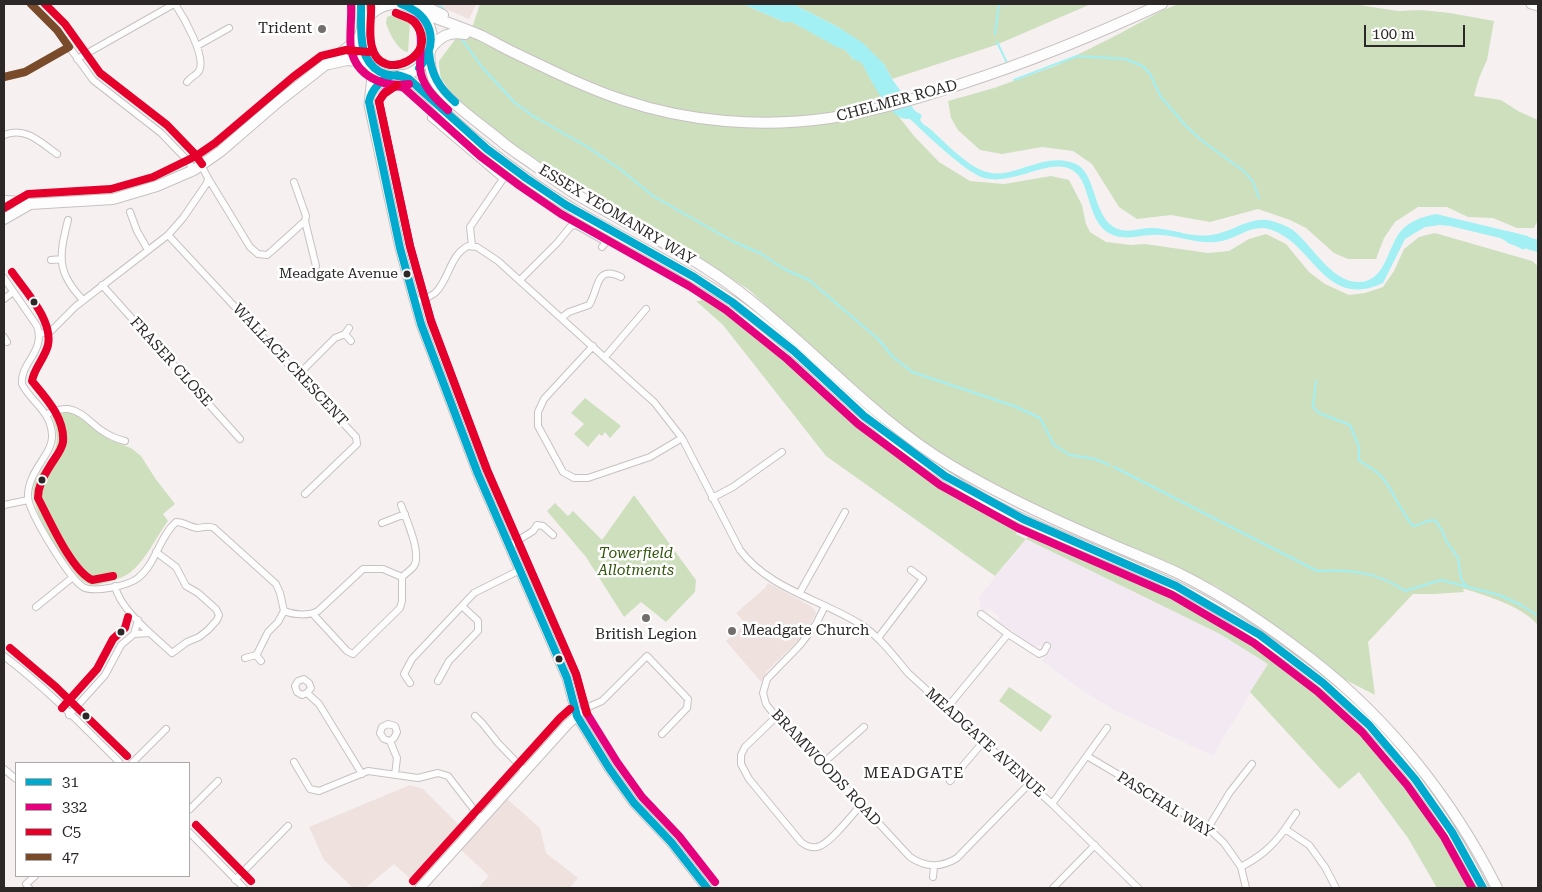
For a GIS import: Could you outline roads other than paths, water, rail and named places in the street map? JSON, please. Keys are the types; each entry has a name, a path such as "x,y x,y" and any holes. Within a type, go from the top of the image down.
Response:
{"main road":[{"path":"361,4 361,46 370,64 371,93 369,105 400,248 414,302 452,407 509,546 567,678 578,716 609,768 634,803 671,842 707,888"},
{"name":"CHELMER ROAD","path":"418,7 519,55 623,100 700,118 756,122 794,122 863,112 926,96 1040,58 1162,4"},
{"path":"1531,4 1538,6"},
{"path":"4,201 30,204 113,199 157,186 198,167 221,151 292,90 352,44 362,32 367,19 381,8 393,5 418,7 431,31 430,51 418,68 378,85 371,93"},
{"name":"CHELMER ROAD","path":"430,51 445,35 454,32 483,37"},
{"name":"ESSEX YEOMANRY WAY","path":"430,51 431,72 440,88 506,146 574,192 706,268 741,293 799,341 918,446 1004,495 1181,575 1214,592 1268,626 1314,661 1356,698 1429,778 1462,825 1498,888"},
{"path":"326,65 347,60 370,64 380,72 397,76"},
{"name":"ESSEX YEOMANRY WAY","path":"397,76 415,84 455,122 526,178 566,205 694,277 732,302 794,351 864,416 945,476 1023,519 1176,586 1268,641 1323,683 1369,724 1415,779 1452,832 1483,888"},
{"path":"4,219 30,204"},
{"path":"420,888 571,720 578,716"}],"street":[{"path":"31,4 57,30 86,72 101,88 161,133 208,178 250,247 258,254 267,255 305,221"},
{"path":"77,59 175,4 197,46 199,71 187,82"},
{"path":"197,46 229,28"},
{"path":"4,77 25,72 69,47"},
{"path":"414,302 434,294 463,249 472,246 470,227 503,179 431,118"},
{"path":"4,135 12,132 25,133 57,154"},
{"path":"40,334 51,331 83,300 168,235 183,218 207,183 208,178"},
{"path":"294,182 306,216 305,221 316,266"},
{"path":"130,212 137,231 148,250"},
{"path":"68,220 64,237 63,272 70,286 83,300"},
{"path":"520,280 571,226 576,225 606,242 602,247"},
{"name":"WALLACE CRESCENT","path":"168,235 356,437 357,444 304,494"},
{"name":"MEADGATE AVENUE","path":"472,246 483,250 498,261 654,402 682,438 712,498 744,555 766,576 860,624 878,638 908,672 946,709 1030,783 1138,888"},
{"path":"51,260 62,259"},
{"path":"561,318 569,312 588,305 602,276 608,273 621,277"},
{"path":"4,278 26,309 40,334 38,348 22,379 25,389 46,414 53,441 32,476 28,488 28,500 54,550 73,577 82,586 91,590 115,586 137,579 146,569 170,527 176,522 184,522 191,527 200,528 208,526 214,528 276,584 283,603 284,611 278,622 268,632 256,655 245,658"},
{"name":"FRASER CLOSE","path":"102,285 240,439"},
{"path":"4,299 13,292"},
{"path":"605,357 646,309"},
{"path":"299,374 335,338 347,331 351,341"},
{"path":"592,346 544,399 538,412 538,426 563,472 574,478 588,478 650,457 682,438"},
{"path":"46,414 67,408 76,411 103,432 115,439 126,441"},
{"path":"712,498 733,487 782,452"},
{"path":"4,506 28,500"},
{"path":"401,506 411,529 416,558 414,567 402,577"},
{"path":"799,594 845,512"},
{"path":"382,523 405,514"},
{"path":"509,546 533,531 537,525 544,526 553,535"},
{"path":"115,586 123,605 172,653 186,642 199,637 208,630 217,620 216,609 198,593 186,586 176,566 156,552"},
{"path":"284,611 291,614 313,614 363,569 384,569 402,577"},
{"path":"410,683 404,674 412,659 474,593 520,570"},
{"path":"878,638 923,579 911,570"},
{"path":"36,607 73,577"},
{"path":"313,614 353,654 400,608 402,577"},
{"path":"438,681 449,660 478,631 478,621 462,606"},
{"name":"BRAMWOODS ROAD","path":"825,606 816,624 800,646 769,675 764,693 766,704 776,717 823,763 910,858 934,866"},
{"path":"981,614 1039,654 1044,652 1047,646"},
{"path":"134,634 138,620"},
{"path":"69,715 99,682 121,645 134,634 150,632"},
{"path":"946,709 1008,634"},
{"path":"256,655 261,661"},
{"path":"4,656 28,675 119,762"},
{"path":"578,716 586,708 602,701 647,656 688,699 687,708 662,734"},
{"path":"307,693 319,704 362,774"},
{"path":"475,716 525,771"},
{"path":"776,717 745,747 741,755 741,764 749,779 801,842 815,847 825,844 861,805"},
{"path":"823,763 864,727"},
{"path":"133,762 166,729"},
{"path":"1052,804 1106,732"},
{"path":"390,741 396,758 395,775"},
{"path":"950,781 984,741"},
{"name":"PASCHAL WAY","path":"1087,756 1208,828 1224,843 1241,867 1246,888"},
{"path":"294,762 310,789 319,791 368,771 418,778 438,773 448,776 482,820"},
{"path":"1208,828 1230,792 1252,764"},
{"path":"4,769 15,778"},
{"path":"190,809 218,781"},
{"path":"933,877 934,866 950,863 957,858 1030,783"},
{"path":"1241,867 1258,858 1273,846 1296,813"},
{"path":"235,880 288,826"},
{"path":"1285,829 1309,845 1325,867 1336,888"},
{"path":"190,833 244,888"},
{"path":"1053,888 1095,845"}],"water":[{"path":"743,4 793,4 838,27 863,43 884,64 892,79 915,111 922,115 920,120 923,124 961,157 981,170 992,173 1004,173 1051,161 1076,164 1083,169 1088,178 1105,218 1112,226 1121,230 1131,231 1156,228 1203,236 1219,234 1256,220 1272,221 1293,230 1331,270 1349,281 1359,282 1368,281 1375,277 1400,232 1407,225 1436,214 1528,236 1524,250 1500,238 1450,226 1425,227 1405,239 1383,283 1363,289 1347,288 1333,282 1299,248 1286,238 1265,228 1252,229 1229,239 1214,242 1158,235 1121,237 1109,233 1101,226 1095,217 1084,185 1079,176 1072,170 1063,167 1053,167 1019,176 996,179 976,175 946,152 910,119 901,118 893,112 878,92 862,63 853,59 845,50 792,22 784,22"}],"waterway":[{"path":"438,4 444,9"},
{"path":"995,34 999,4"},
{"path":"461,38 482,67 514,102 533,116 586,146 620,169 653,196 734,242 760,253 784,269 809,280 878,339 893,357 912,372 1014,406 1040,418 1054,445 1070,455 1095,459 1109,465"},
{"path":"997,42 1008,65"},
{"path":"1014,80 1077,56 1125,59 1138,64 1144,67 1150,74 1161,97 1186,126 1201,140 1245,172 1253,182 1259,198"},
{"path":"1511,238 1538,246"},
{"path":"1316,381 1313,407 1319,413 1350,425 1359,447 1359,460 1381,476 1413,526 1435,520 1458,558 1461,579 1466,585"},
{"path":"1114,467 1317,571 1351,571 1362,573 1384,580 1405,591 1441,580 1499,595 1521,605 1538,616"}],"place":[{"name":"Trident","path":"322,29"},
{"name":"Meadgate Avenue","path":"407,274"},
{"name":"British Legion","path":"646,618"},
{"name":"Meadgate Church","path":"732,631"}],"district":[{"name":"MEADGATE","path":"914,773"}],"park label":[{"name":"Towerfield Allotments","path":"636,562"}]}
